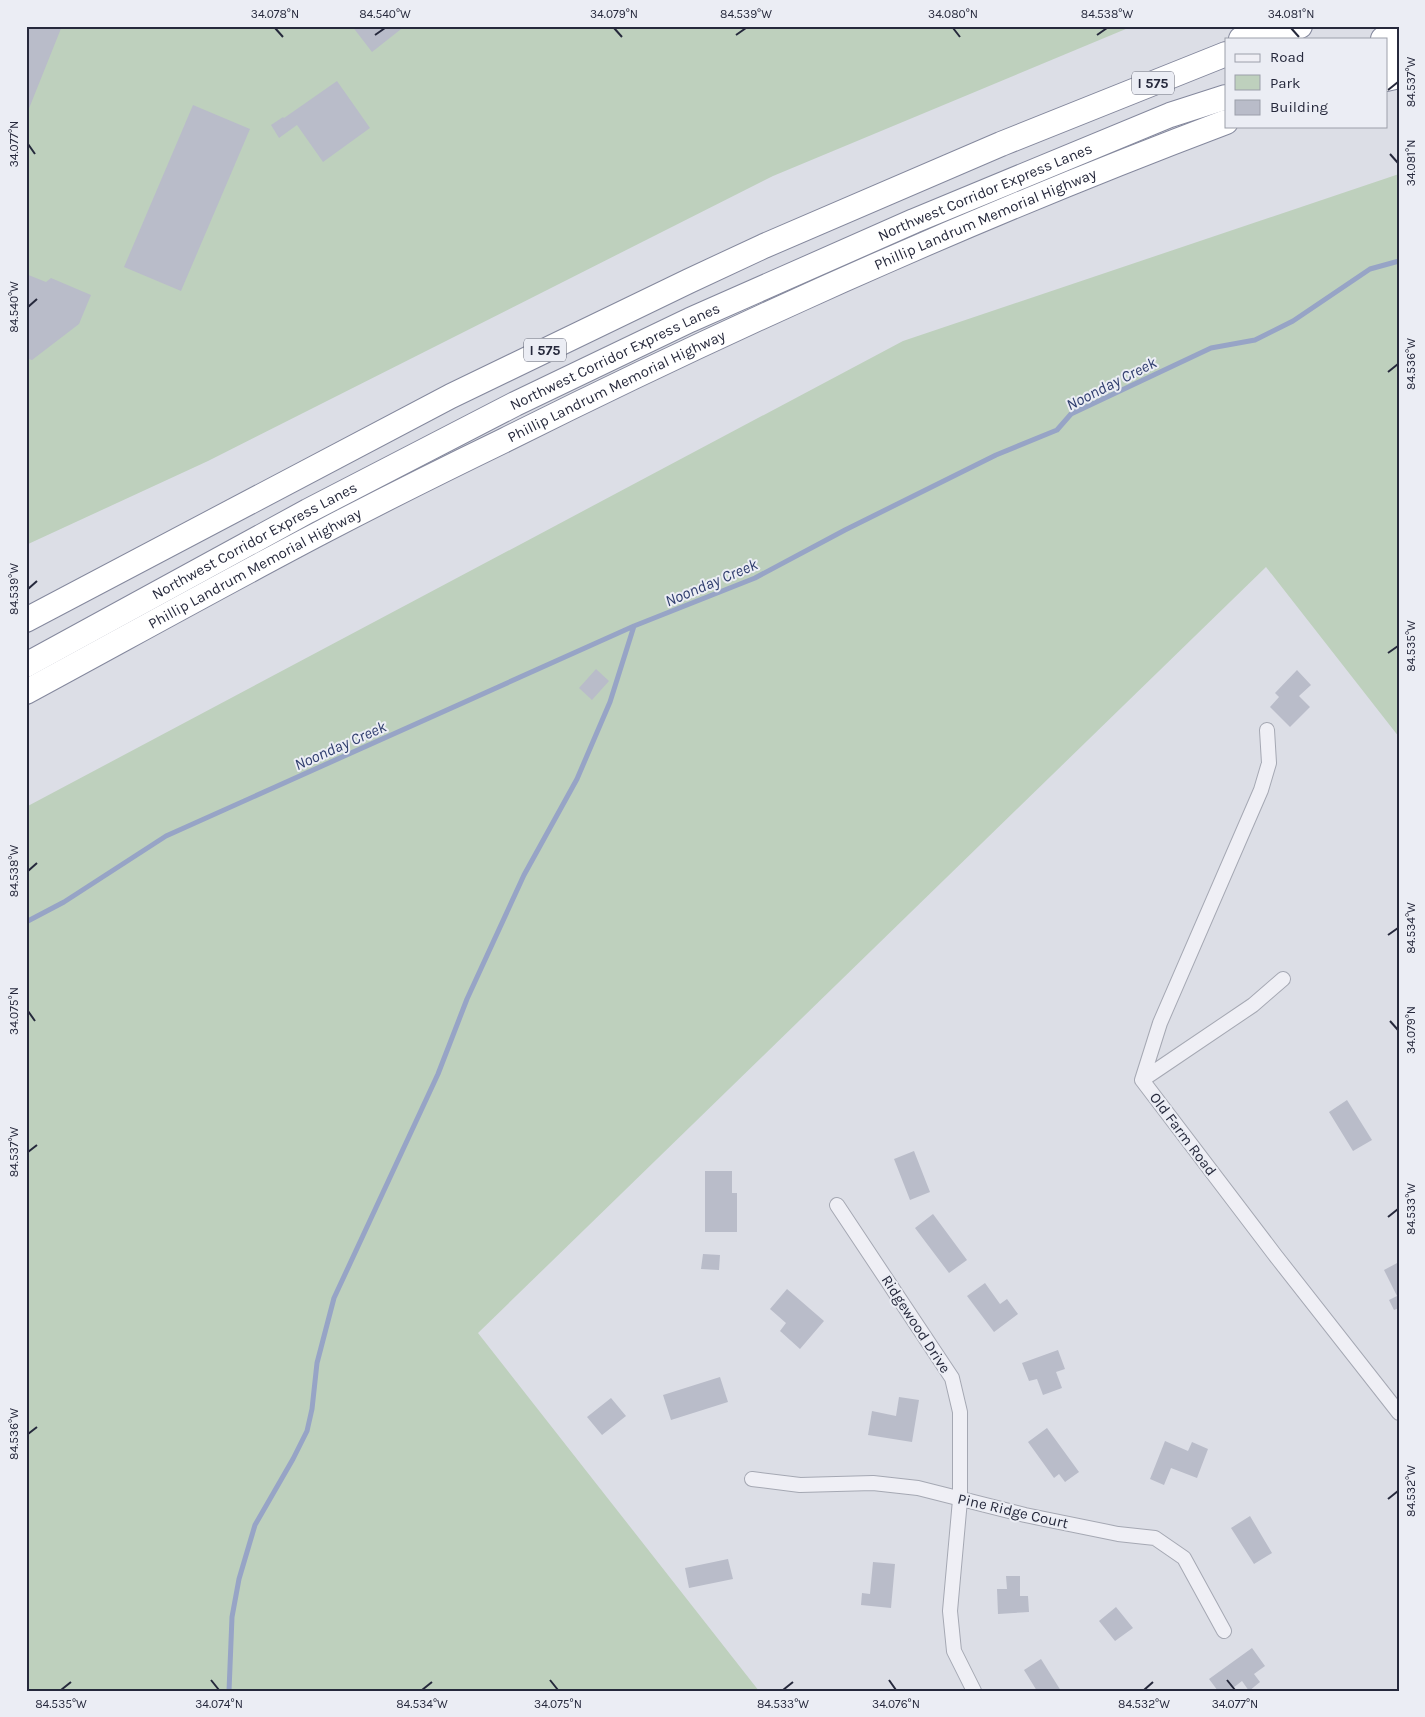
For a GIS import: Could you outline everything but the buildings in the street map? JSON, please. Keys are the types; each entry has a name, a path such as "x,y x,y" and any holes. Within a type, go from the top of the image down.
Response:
{"highway":[{"path":"1242,38 1268,26"},
{"path":"1269,38 1300,26"},
{"path":"1386,38 1399,33"},
{"path":"1079,113 1225,45"},
{"name":"I 575","path":"26,620 374,435 606,320 764,246 1001,144 1225,54"},
{"name":"Northwest Corridor Express Lanes","path":"26,665 316,506 514,404 681,325 914,221 1170,115 1225,97"},
{"name":"Phillip Landrum Memorial Highway","path":"26,692 347,519 684,352 788,303 1000,212 1225,122"}],"street":[{"name":"Old Farm Road","path":"1267,730 1269,763 1260,790 1160,1023 1142,1080 1275,1255 1399,1413"},
{"path":"1142,1080 1253,1005 1284,979"},
{"name":"Ridgewood Drive","path":"837,1205 952,1378 960,1412 960,1500 950,1611 954,1650 974,1691"},
{"name":"Pine Ridge Court","path":"752,1479 800,1485 873,1483 918,1488 1026,1515 1109,1532 1155,1538 1184,1558 1224,1631"}],"green space":[{"path":"26,26 1133,26 773,176 208,461 26,545"},
{"path":"1399,174 1399,737 1266,567 478,1333 759,1691 26,1691 26,807 903,341"}],"waterway":[{"name":"Noonday Creek","path":"26,922 64,902 166,836 634,626 755,578 845,530 996,455 1057,430 1071,414 1211,348 1255,340 1293,321 1370,269 1399,261"},
{"path":"229,1691 232,1617 239,1579 255,1525 307,1431 312,1409 317,1363 334,1298 438,1074 467,999 524,875 577,779 610,702 634,626"}]}
